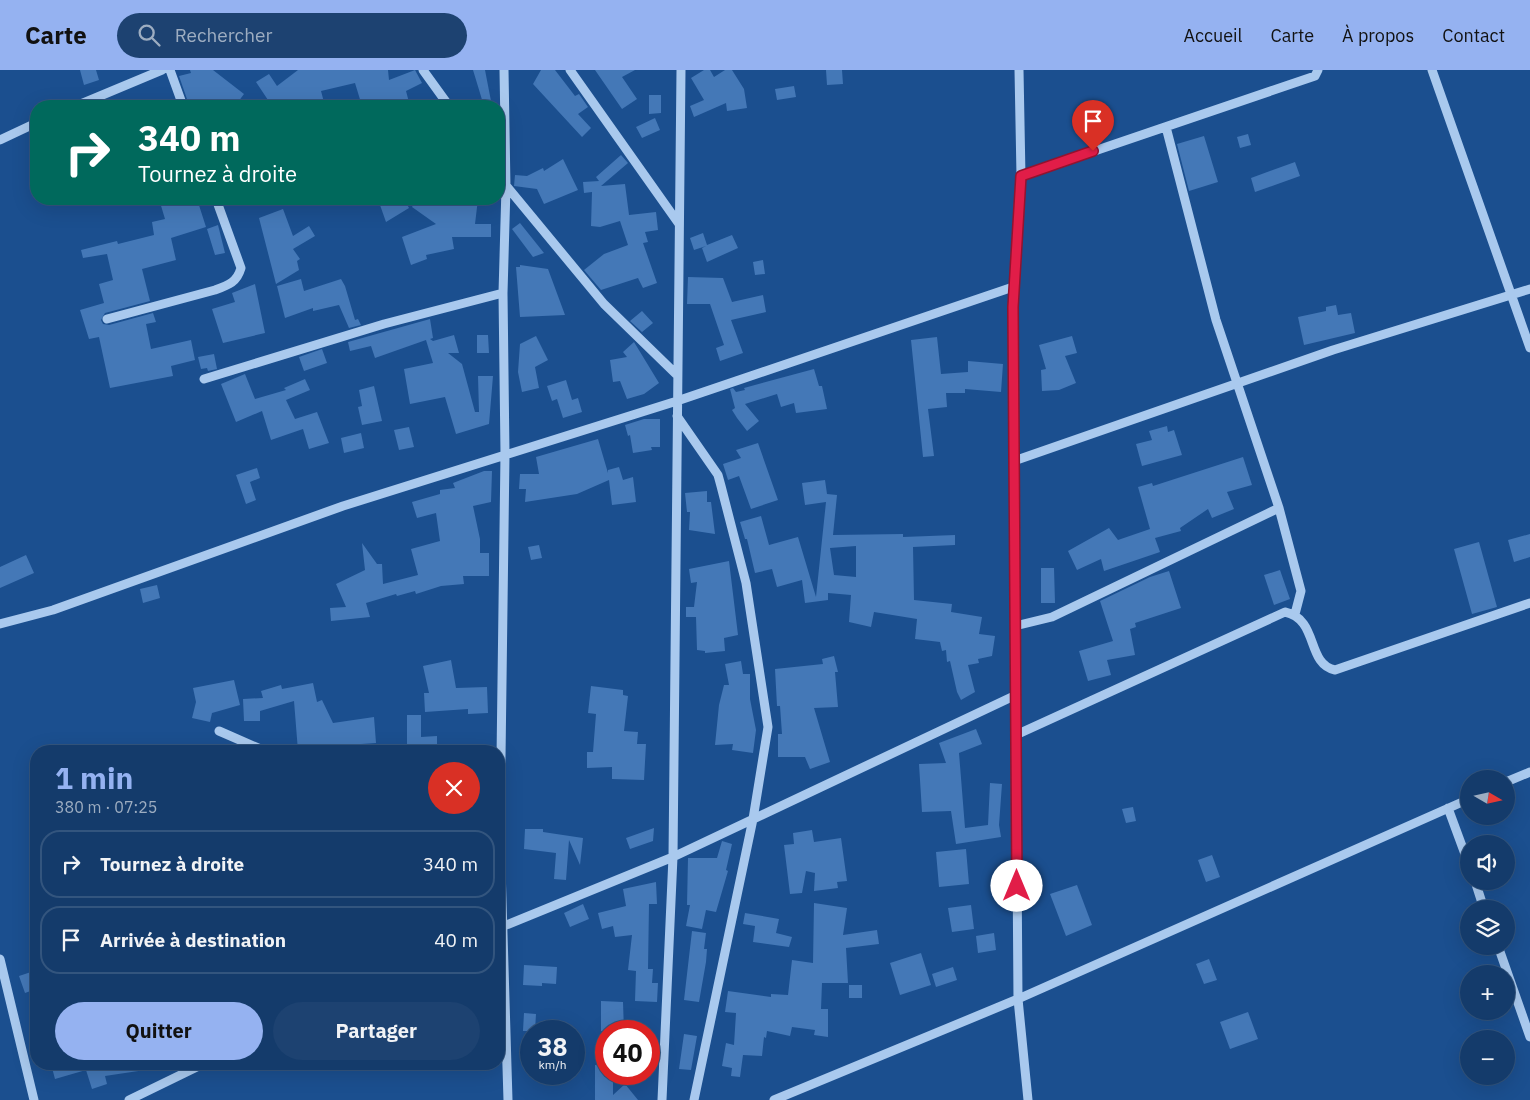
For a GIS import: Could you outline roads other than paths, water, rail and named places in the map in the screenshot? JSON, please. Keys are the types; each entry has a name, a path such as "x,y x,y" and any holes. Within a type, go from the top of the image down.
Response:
{"street":[{"path":"90,100 162,70"},
{"path":"170,70 181,100"},
{"path":"423,70 445,100"},
{"path":"504,70 505,100"},
{"path":"570,70 679,224"},
{"path":"662,1100 673,857 681,70"},
{"path":"1019,70 1021,176 1013,287 1018,999 1028,1100"},
{"path":"1021,176 1315,76 1318,70"},
{"path":"1432,70 1530,348"},
{"path":"0,140 30,126"},
{"path":"1166,127 1216,320 1279,508 1301,591 1295,614"},
{"path":"500,745 505,454 503,293 506,187 505,128"},
{"path":"506,187 604,304 677,375"},
{"path":"107,319 215,290 231,284 238,277 241,268 218,205"},
{"path":"0,624 53,610 343,506 677,401 1013,287"},
{"path":"1014,461 1333,350 1530,289"},
{"path":"204,379 384,324 503,293"},
{"path":"677,416 718,476 746,583 768,727 753,819 694,1100"},
{"path":"1015,626 1052,617 1279,508"},
{"path":"1016,735 1285,612 1295,614 1304,622 1321,661 1327,669 1335,670 1530,603"},
{"path":"505,925 673,857 1016,695"},
{"path":"219,731 251,745"},
{"path":"1515,778 1530,772"},
{"path":"774,1100 1018,999 1460,803"},
{"path":"1448,808 1460,841"},
{"path":"1501,955 1530,1037"},
{"path":"0,958 34,1100"},
{"path":"505,1035 508,1100"},
{"path":"129,1100 191,1070"}]}
